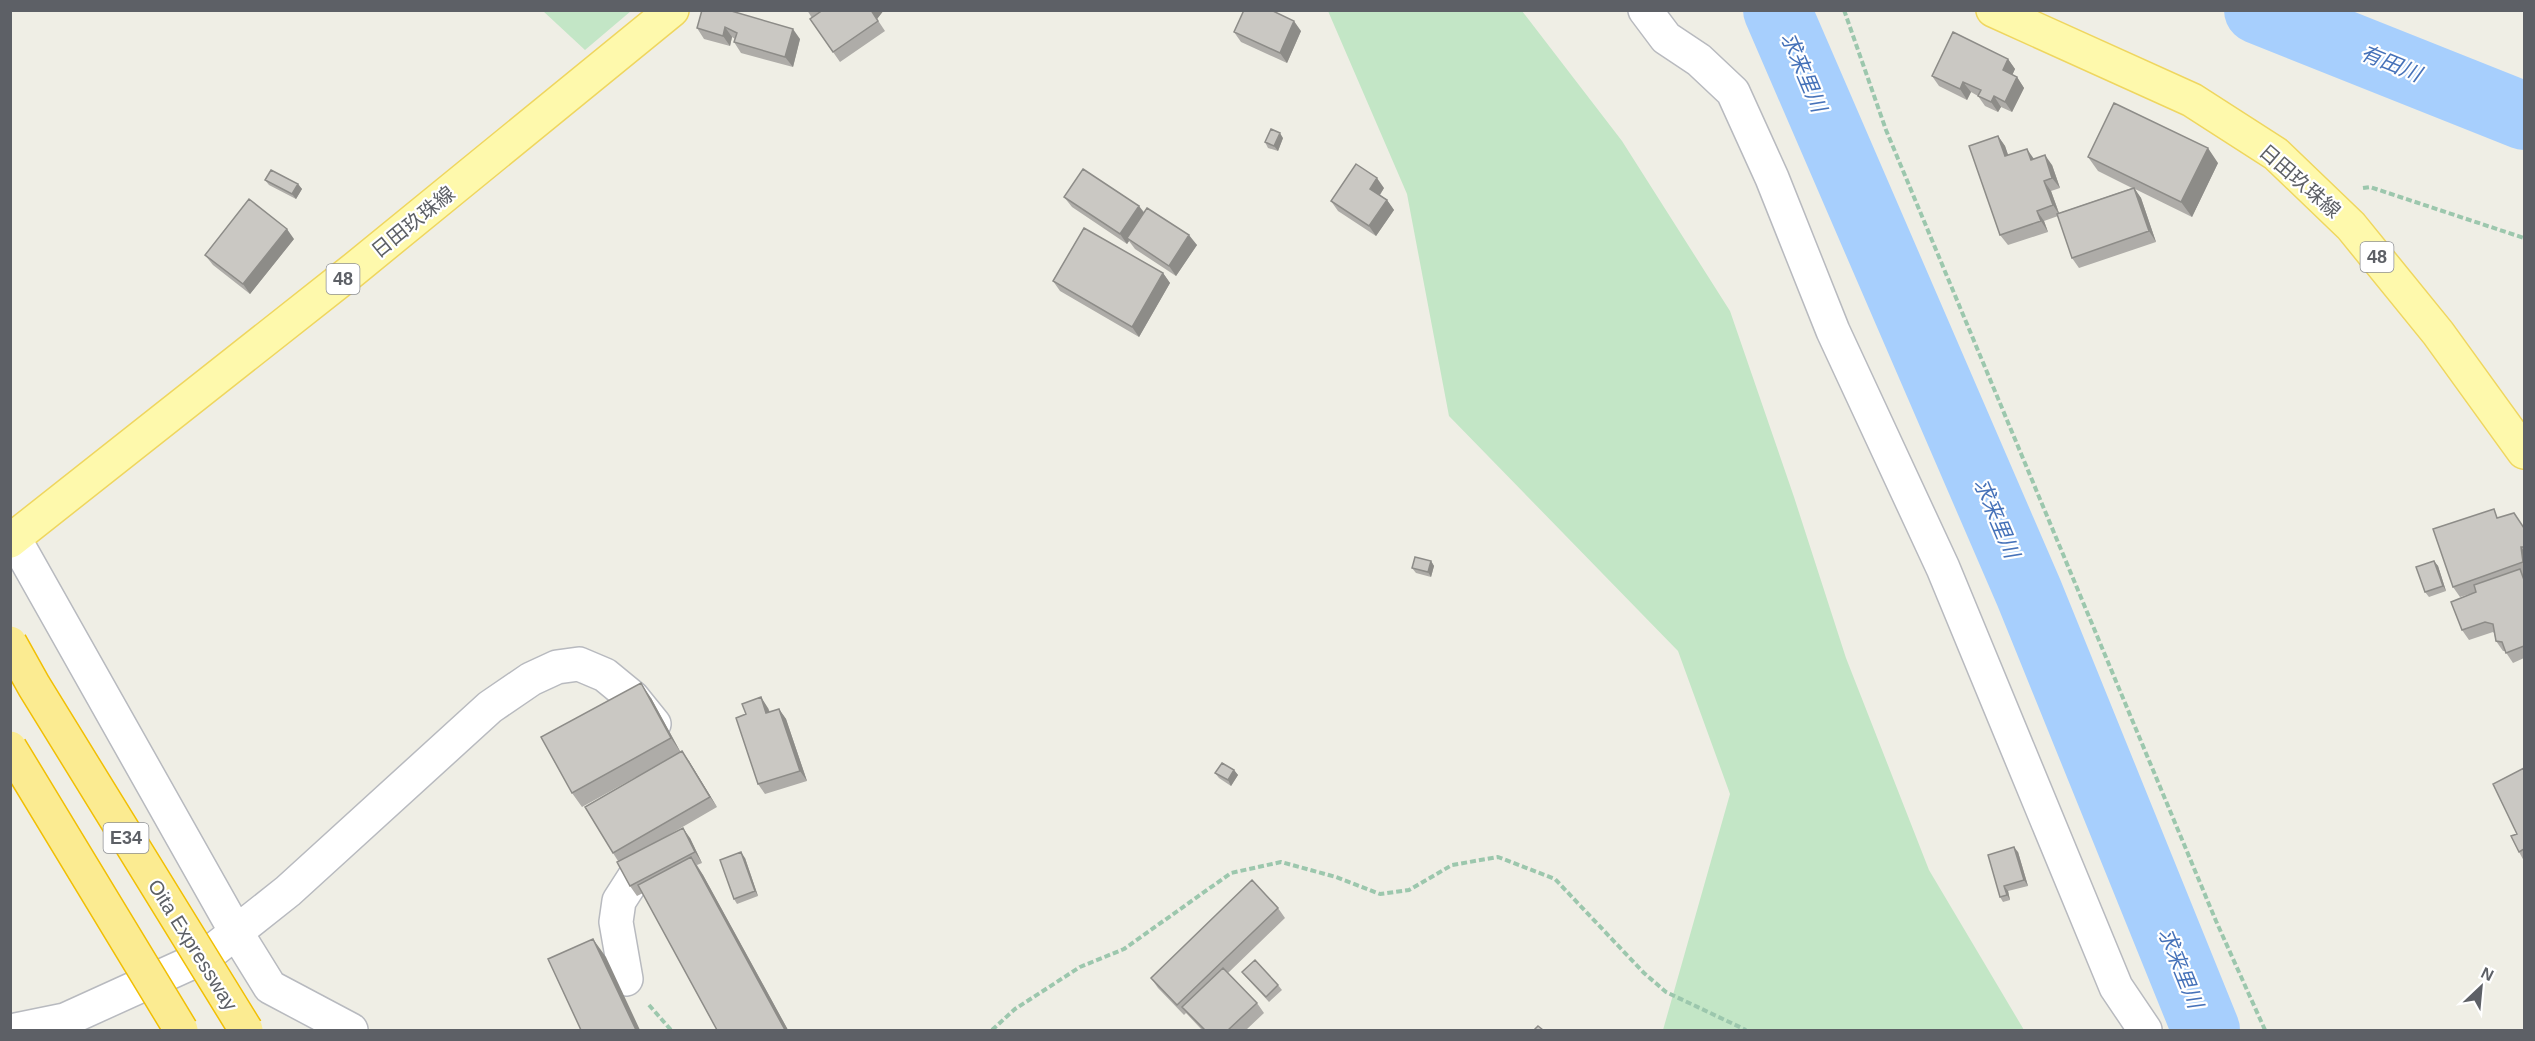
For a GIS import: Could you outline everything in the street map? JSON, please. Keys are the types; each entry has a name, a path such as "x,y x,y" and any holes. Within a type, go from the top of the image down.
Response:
{"highway":[{"name":"Oita Expressway","path":"10,643 34,686 246,1030"},
{"name":"E34","path":"10,748 181,1030"}],"main road":[{"name":"日田玖珠線","path":"12,539 352,272 672,10"},
{"name":"日田玖珠線","path":"1993,10 2192,100 2276,154 2351,226 2430,324 2524,452"}],"street":[{"path":"1645,10 1666,38 1699,60 1733,92 1772,178 1833,331 1943,568 2116,987 2145,1030"},
{"path":"12,539 236,932 270,987 351,1030"},
{"path":"16,1030 76,1016 206,956 296,883 490,707 531,679 557,667 579,664 605,675 633,698 676,750"},
{"path":"626,979 616,922 619,901 640,865 671,825"}],"path":[{"path":"1844,10 1891,141 2211,910 2265,1030"},
{"path":"2318,194 2370,187 2524,238"},
{"path":"992,1030 1015,1009 1080,967 1124,949 1231,873 1281,862 1380,894 1409,890 1452,865 1498,857 1555,879 1644,973 1666,992 1746,1030"}],"green space":[{"path":"543,11 631,11 585,50"},
{"path":"1328,11 1522,11 1622,141 1730,311 1846,658 1929,870 2024,1030 1663,1030 1730,794 1678,651 1449,416 1407,194"}],"building":[{"path":"702,10 728,10 793,29 785,57 734,42 737,33 725,27 723,36 697,28"},
{"path":"823,10 871,10 878,21 833,52 810,19"},
{"path":"1244,10 1271,10 1294,21 1280,53 1234,32"},
{"path":"1953,32 2008,59 2003,70 2017,77 2005,102 1994,96 1991,102 1978,96 1981,90 1963,82 1960,89 1932,76"},
{"path":"2114,103 2208,148 2181,202 2088,157"},
{"path":"1271,129 1280,133 1274,146 1265,142"},
{"path":"1998,136 2005,156 2027,149 2031,160 2045,155 2052,178 2044,181 2053,205 2037,211 2041,221 2000,235 1969,146"},
{"path":"1356,164 1377,178 1370,189 1387,200 1369,226 1331,201"},
{"path":"1083,169 1139,206 1120,234 1064,197"},
{"path":"271,170 298,184 292,194 265,180"},
{"path":"2134,188 2149,231 2072,258 2057,214"},
{"path":"249,199 287,229 243,284 205,255"},
{"path":"1147,208 1189,235 1169,266 1127,238"},
{"path":"1084,228 1163,273 1132,327 1053,281"},
{"path":"2494,509 2497,518 2514,513 2524,528 2524,547 2521,547 2523,562 2453,587 2433,529"},
{"path":"1415,557 1431,561 1428,572 1412,568"},
{"path":"2434,561 2443,586 2425,592 2416,567"},
{"path":"2520,569 2524,580 2524,646 2506,653 2502,642 2496,641 2493,624 2485,622 2462,630 2451,602 2476,592 2474,585"},
{"path":"641,683 671,738 572,793 541,737"},
{"path":"761,697 766,713 779,709 800,771 758,784 736,718 746,714 742,704"},
{"path":"682,751 710,797 613,853 585,807"},
{"path":"1222,763 1234,770 1228,780 1215,773"},
{"path":"2524,768 2524,849 2519,852 2511,836 2517,834 2493,784"},
{"path":"683,828 695,852 630,886 617,862"},
{"path":"2014,847 2024,880 2004,886 2007,895 2000,897 1988,855"},
{"path":"741,852 755,891 734,899 720,860"},
{"path":"691,857 785,1030 717,1030 638,885"},
{"path":"1252,880 1278,908 1177,1005 1151,978"},
{"path":"593,939 636,1030 581,1030 548,959"},
{"path":"1255,960 1278,985 1266,997 1242,972"},
{"path":"1223,968 1257,1003 1228,1030 1205,1030 1182,1007"}],"waterway":[{"name":"求来里川","path":"1777,10 2029,593 2206,1030"},
{"name":"有田川","path":"2258,10 2524,116"}]}
